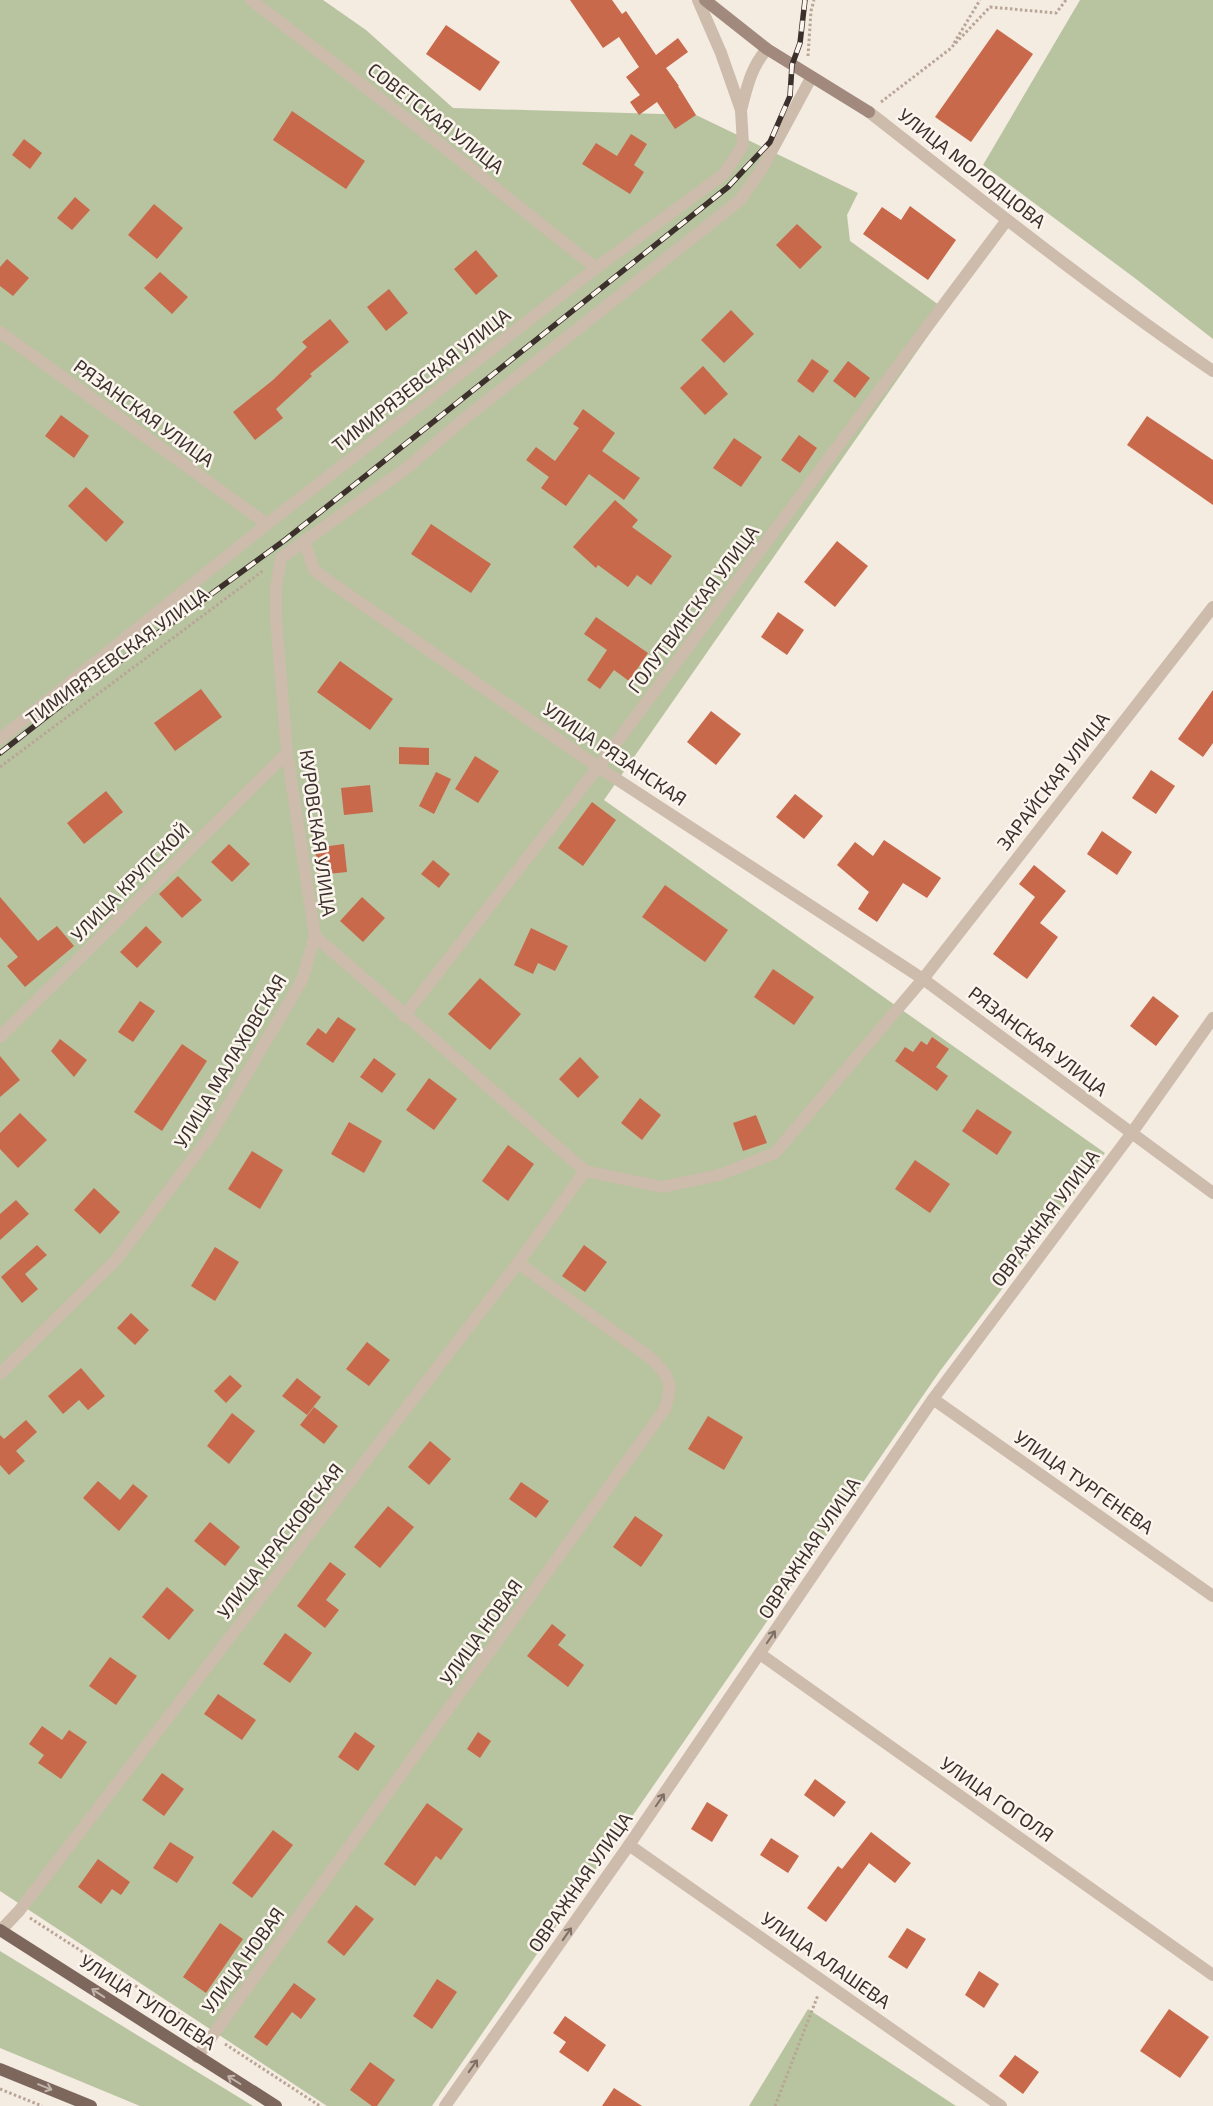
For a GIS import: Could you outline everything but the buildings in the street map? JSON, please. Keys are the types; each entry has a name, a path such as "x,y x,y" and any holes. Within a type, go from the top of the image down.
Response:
{"main road":[{"name":"УЛИЦА ТУПОЛЕВА","path":"0,1930 276,2106"},
{"path":"0,2069 91,2106"}],"street":[{"name":"СОВЕТСКАЯ УЛИЦА","path":"251,0 445,148 596,268"},
{"name":"ТИМИРЯЗЕВСКАЯ УЛИЦА","path":"0,739 267,524 596,268 724,174 743,145 740,110 721,54 698,0"},
{"name":"УЛИЦА МОЛОДЦОВА","path":"705,0 767,49 869,112 1007,220 1167,340 1213,371"},
{"path":"740,110 751,75 758,60 767,49"},
{"path":"281,558 305,543 408,467 458,424 740,200 763,167 806,74"},
{"name":"ГОЛУТВИНСКАЯ УЛИЦА","path":"404,1016 598,767 1007,220"},
{"name":"РЯЗАНСКАЯ УЛИЦА","path":"0,332 267,524"},
{"name":"УЛИЦА РЯЗАНСКАЯ","path":"305,543 314,570 598,767 923,978"},
{"name":"КУРОВСКАЯ УЛИЦА","path":"281,558 276,588 276,618 287,753 315,936 404,1016 585,1171"},
{"name":"ЗАРАЙСКАЯ УЛИЦА","path":"585,1171 662,1187 719,1175 775,1153 923,978 1213,607"},
{"name":"УЛИЦА КРУПСКОЙ","path":"0,1037 287,753"},
{"name":"УЛИЦА МАЛАХОВСКАЯ","path":"0,1374 116,1260 210,1136 302,980 315,936"},
{"name":"РЯЗАНСКАЯ УЛИЦА","path":"923,978 1213,1193"},
{"name":"ОВРАЖНАЯ УЛИЦА","path":"445,2106 630,1845 933,1399 1131,1134 1213,1018"},
{"name":"УЛИЦА КРАСКОВСКАЯ","path":"0,1930 19,1911 518,1263 585,1171"},
{"name":"УЛИЦА НОВАЯ","path":"197,2057 664,1409 670,1393 668,1376 652,1359 518,1263"},
{"name":"УЛИЦА ТУРГЕНЕВА","path":"933,1399 1213,1596"},
{"name":"УЛИЦА ГОГОЛЯ","path":"760,1654 1213,1975"},
{"name":"УЛИЦА АЛАШЕВА","path":"630,1845 1001,2106"}],"path":[{"path":"806,74 811,11 814,0"},
{"path":"950,50 980,0"},
{"path":"869,112 950,50 990,7 1056,13 1066,0"},
{"name":"ТИМИРЯЗЕВСКАЯ УЛИЦА","path":"0,767 281,558"},
{"path":"19,1911 320,2106"},
{"path":"776,2106 823,1981"},
{"path":"0,2089 42,2106"}],"green space":[{"path":"0,0 323,0 366,30 453,108 696,115 858,193 847,215 850,241 946,310 604,800 1105,1153 940,1371 432,2106 327,2106 0,1891"},
{"path":"1080,0 1213,0 1213,339 983,165"},
{"path":"0,1951 253,2106 140,2106 0,2048"},
{"path":"808,2009 956,2106 749,2106"}],"railway":[{"path":"0,753 83,688 285,540 728,187 770,142 790,96 792,65 800,43 805,0"}]}
